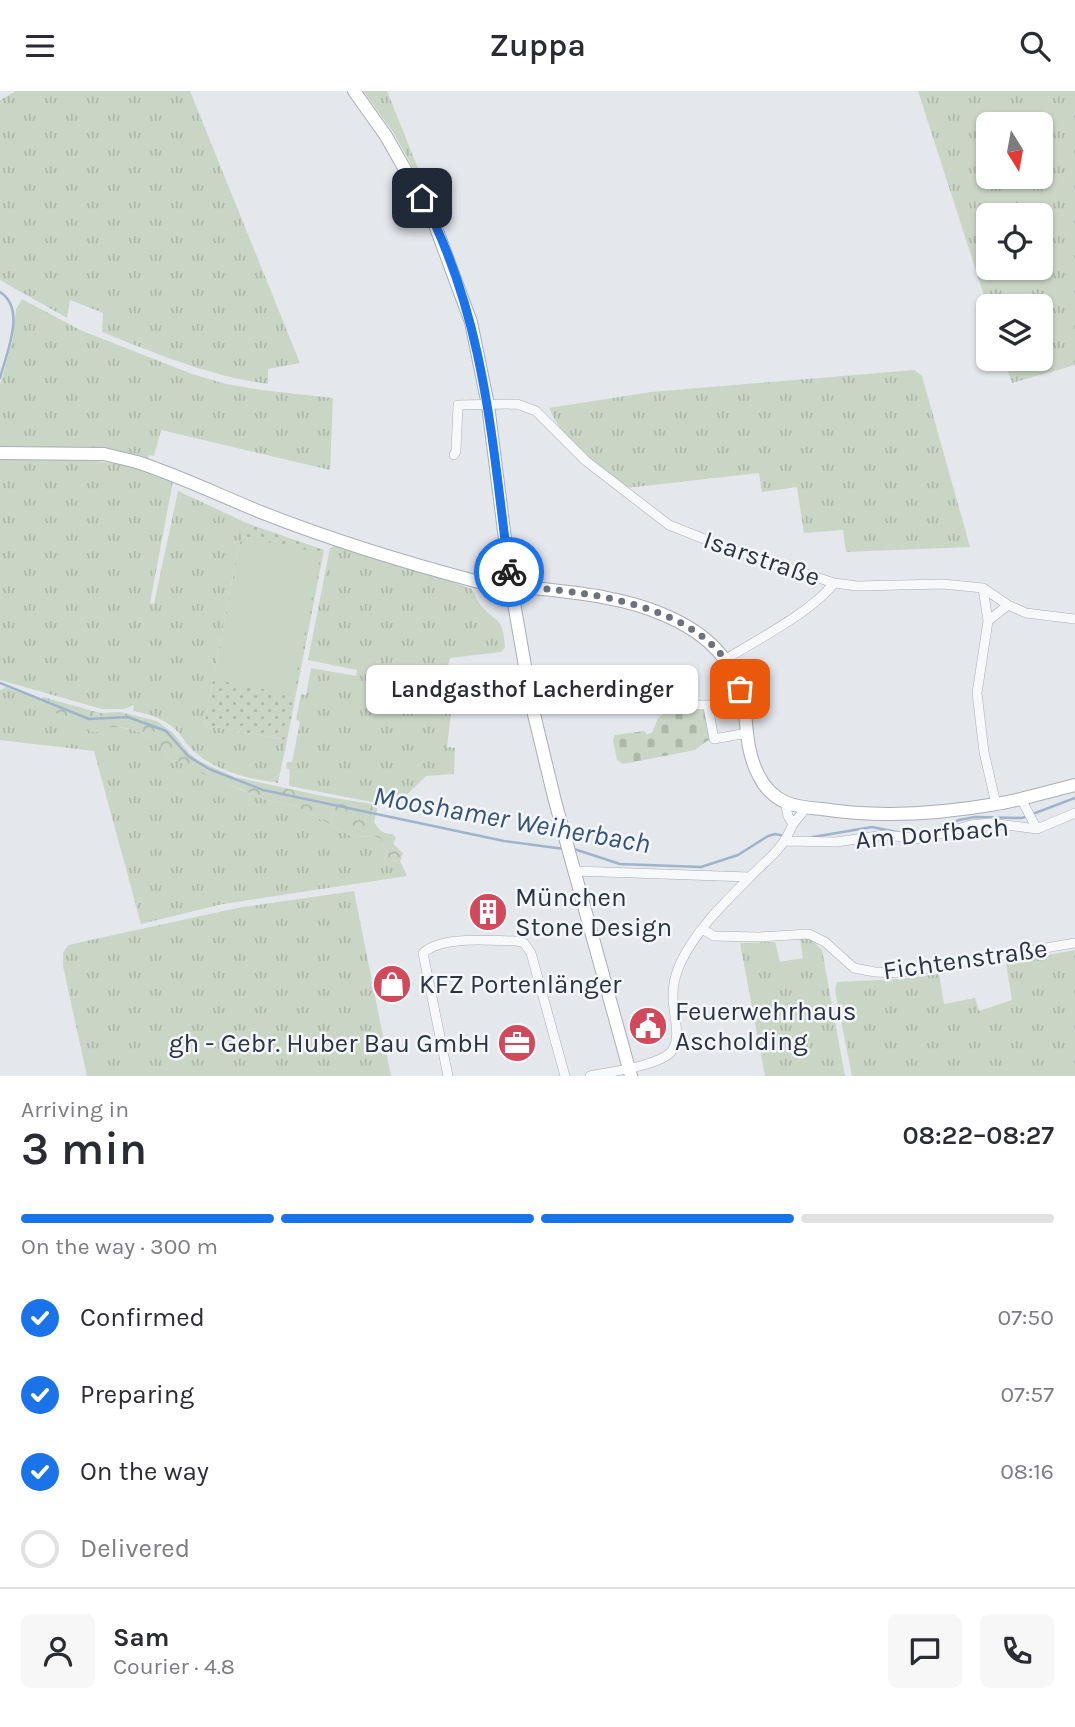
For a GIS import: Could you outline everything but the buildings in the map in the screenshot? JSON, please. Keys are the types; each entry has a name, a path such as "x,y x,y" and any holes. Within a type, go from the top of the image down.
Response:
{"main road":[{"path":"354,91 386,136 432,217 477,343 488,405 511,586 532,706 630,1072"},
{"path":"0,453 91,454 137,462 178,476 273,517 401,560 480,583 619,601 645,607 679,622 726,659 737,680 745,712 749,749 758,775 773,794 785,802 804,807 895,815 996,804 1024,804 1075,785"}],"street":[{"name":"Isarstraße","path":"454,455 458,405 517,404 536,411 586,461 669,525 722,546 834,583 857,586 943,584 983,588 1008,605 1039,616 1075,619"},
{"path":"726,659 787,621 827,592 834,583"},
{"path":"983,588 988,621 978,670 977,692 984,752 996,804"},
{"path":"988,621 1008,605"},
{"path":"676,705 719,705 727,711 745,712"},
{"path":"708,707 714,739 747,733"},
{"path":"785,802 789,834"},
{"path":"1024,804 1037,829"},
{"path":"590,1076 630,1072 668,1055 675,1047 677,1034 673,986 678,967 702,929 789,834 804,807"},
{"name":"Am Dorfbach","path":"789,834 836,842 885,835 922,839 971,825 990,823 1037,829 1075,813"},
{"path":"573,865 601,870 749,877"},
{"name":"Fichtenstraße","path":"702,929 713,936 809,934 825,942 854,968 898,973 1075,943"},
{"path":"448,1076 423,953 443,944 488,941 524,943 531,953 565,1076"}],"green space":[{"path":"16,91 190,91 300,363 268,369 268,384 225,376 102,332 103,313 70,300 67,318 0,280 0,100"},
{"path":"363,91 387,91 429,196 393,132"},
{"path":"918,91 1075,91 1075,365 1012,383 1008,371 1053,371 1053,294 984,294 979,280 1053,280 1053,203 976,203 976,271"},
{"path":"22,299 80,330 192,374 261,390 333,398 330,470 161,430 154,456 149,455 148,461 0,449 0,385 13,338 16,309"},
{"path":"914,370 922,376 970,547 846,552 843,530 804,533 797,487 762,492 759,473 626,488 572,442 549,408 651,392"},
{"path":"69,458 128,465 173,481 150,603 154,604 178,491 249,524 239,545 204,725 287,740 278,783 246,777 214,765 193,751 178,732 163,720 133,711 134,705 124,709 102,709 0,680 0,459"},
{"path":"249,524 324,550 287,740 204,725 239,545"},
{"path":"243,537 321,553 292,695 213,679"},
{"path":"337,545 470,588 479,603 502,629 505,647 501,652 450,658 444,684 453,696 447,747 455,748 454,774 426,776 398,803 388,805 289,786 290,770 286,768 287,762 292,762 300,722 296,719 301,694 306,695 311,668 356,676 357,670 308,660 330,548"},
{"path":"6,687 40,700 42,706 101,727 124,728 140,733 154,741 170,760 178,761 267,800 296,806 353,837 374,836 381,839 389,860 400,861 407,876 223,904 141,924 94,751 0,740 0,690"},
{"path":"43,697 100,713 120,712 157,721 173,733 199,761 234,777 378,805 374,822 381,831 393,834 396,838 393,844 403,853 400,861 389,860 381,839 374,836 353,837 296,806 267,800 178,761 170,760 156,743 137,731 116,727 95,733 42,706 40,700"},
{"path":"672,708 705,709 711,738 695,750 623,764 617,760 613,740 615,735 644,731 647,734 652,733 658,718"},
{"path":"354,891 391,1076 87,1076 63,966 63,953 68,945 237,908"},
{"path":"800,938 812,940 822,950 845,1076 765,1076 740,943 775,942 780,962 803,958"},
{"path":"1075,950 1075,1076 852,1076 835,990 837,982 939,974 944,1004 975,998 979,1011 1012,1000 1006,963"}],"waterway":[{"path":"0,292 8,300 13,320 10,345 0,378"},
{"name":"Mooshamer Weiherbach","path":"0,683 89,719 128,717 166,731 188,756 209,769 263,790 504,841 564,849"},
{"name":"Mooshamer Weiherbach","path":"909,833 924,834 959,820 975,817 1022,818 1075,798"},
{"name":"Mooshamer Weiherbach","path":"813,837 872,827 902,833"},
{"name":"Mooshamer Weiherbach","path":"574,849 620,864 701,867 738,855 768,836 785,836"}],"way so far":[{"path":"509,572 511,586 627,602 679,622 726,659 733,669 740,689"}],"place":[{"name":"Landgasthof Lacherdinger","path":"740,689"},
{"name":"München Stone Design","path":"488,912"},
{"name":"KFZ Portenlänger","path":"392,984"},
{"name":"Feuerwehrhaus Ascholding","path":"648,1026"},
{"name":"gh - Gebr. Huber Bau GmbH","path":"517,1043"}],"route":[{"path":"422,198 449,257 466,302 477,343 488,405 509,572"}]}
